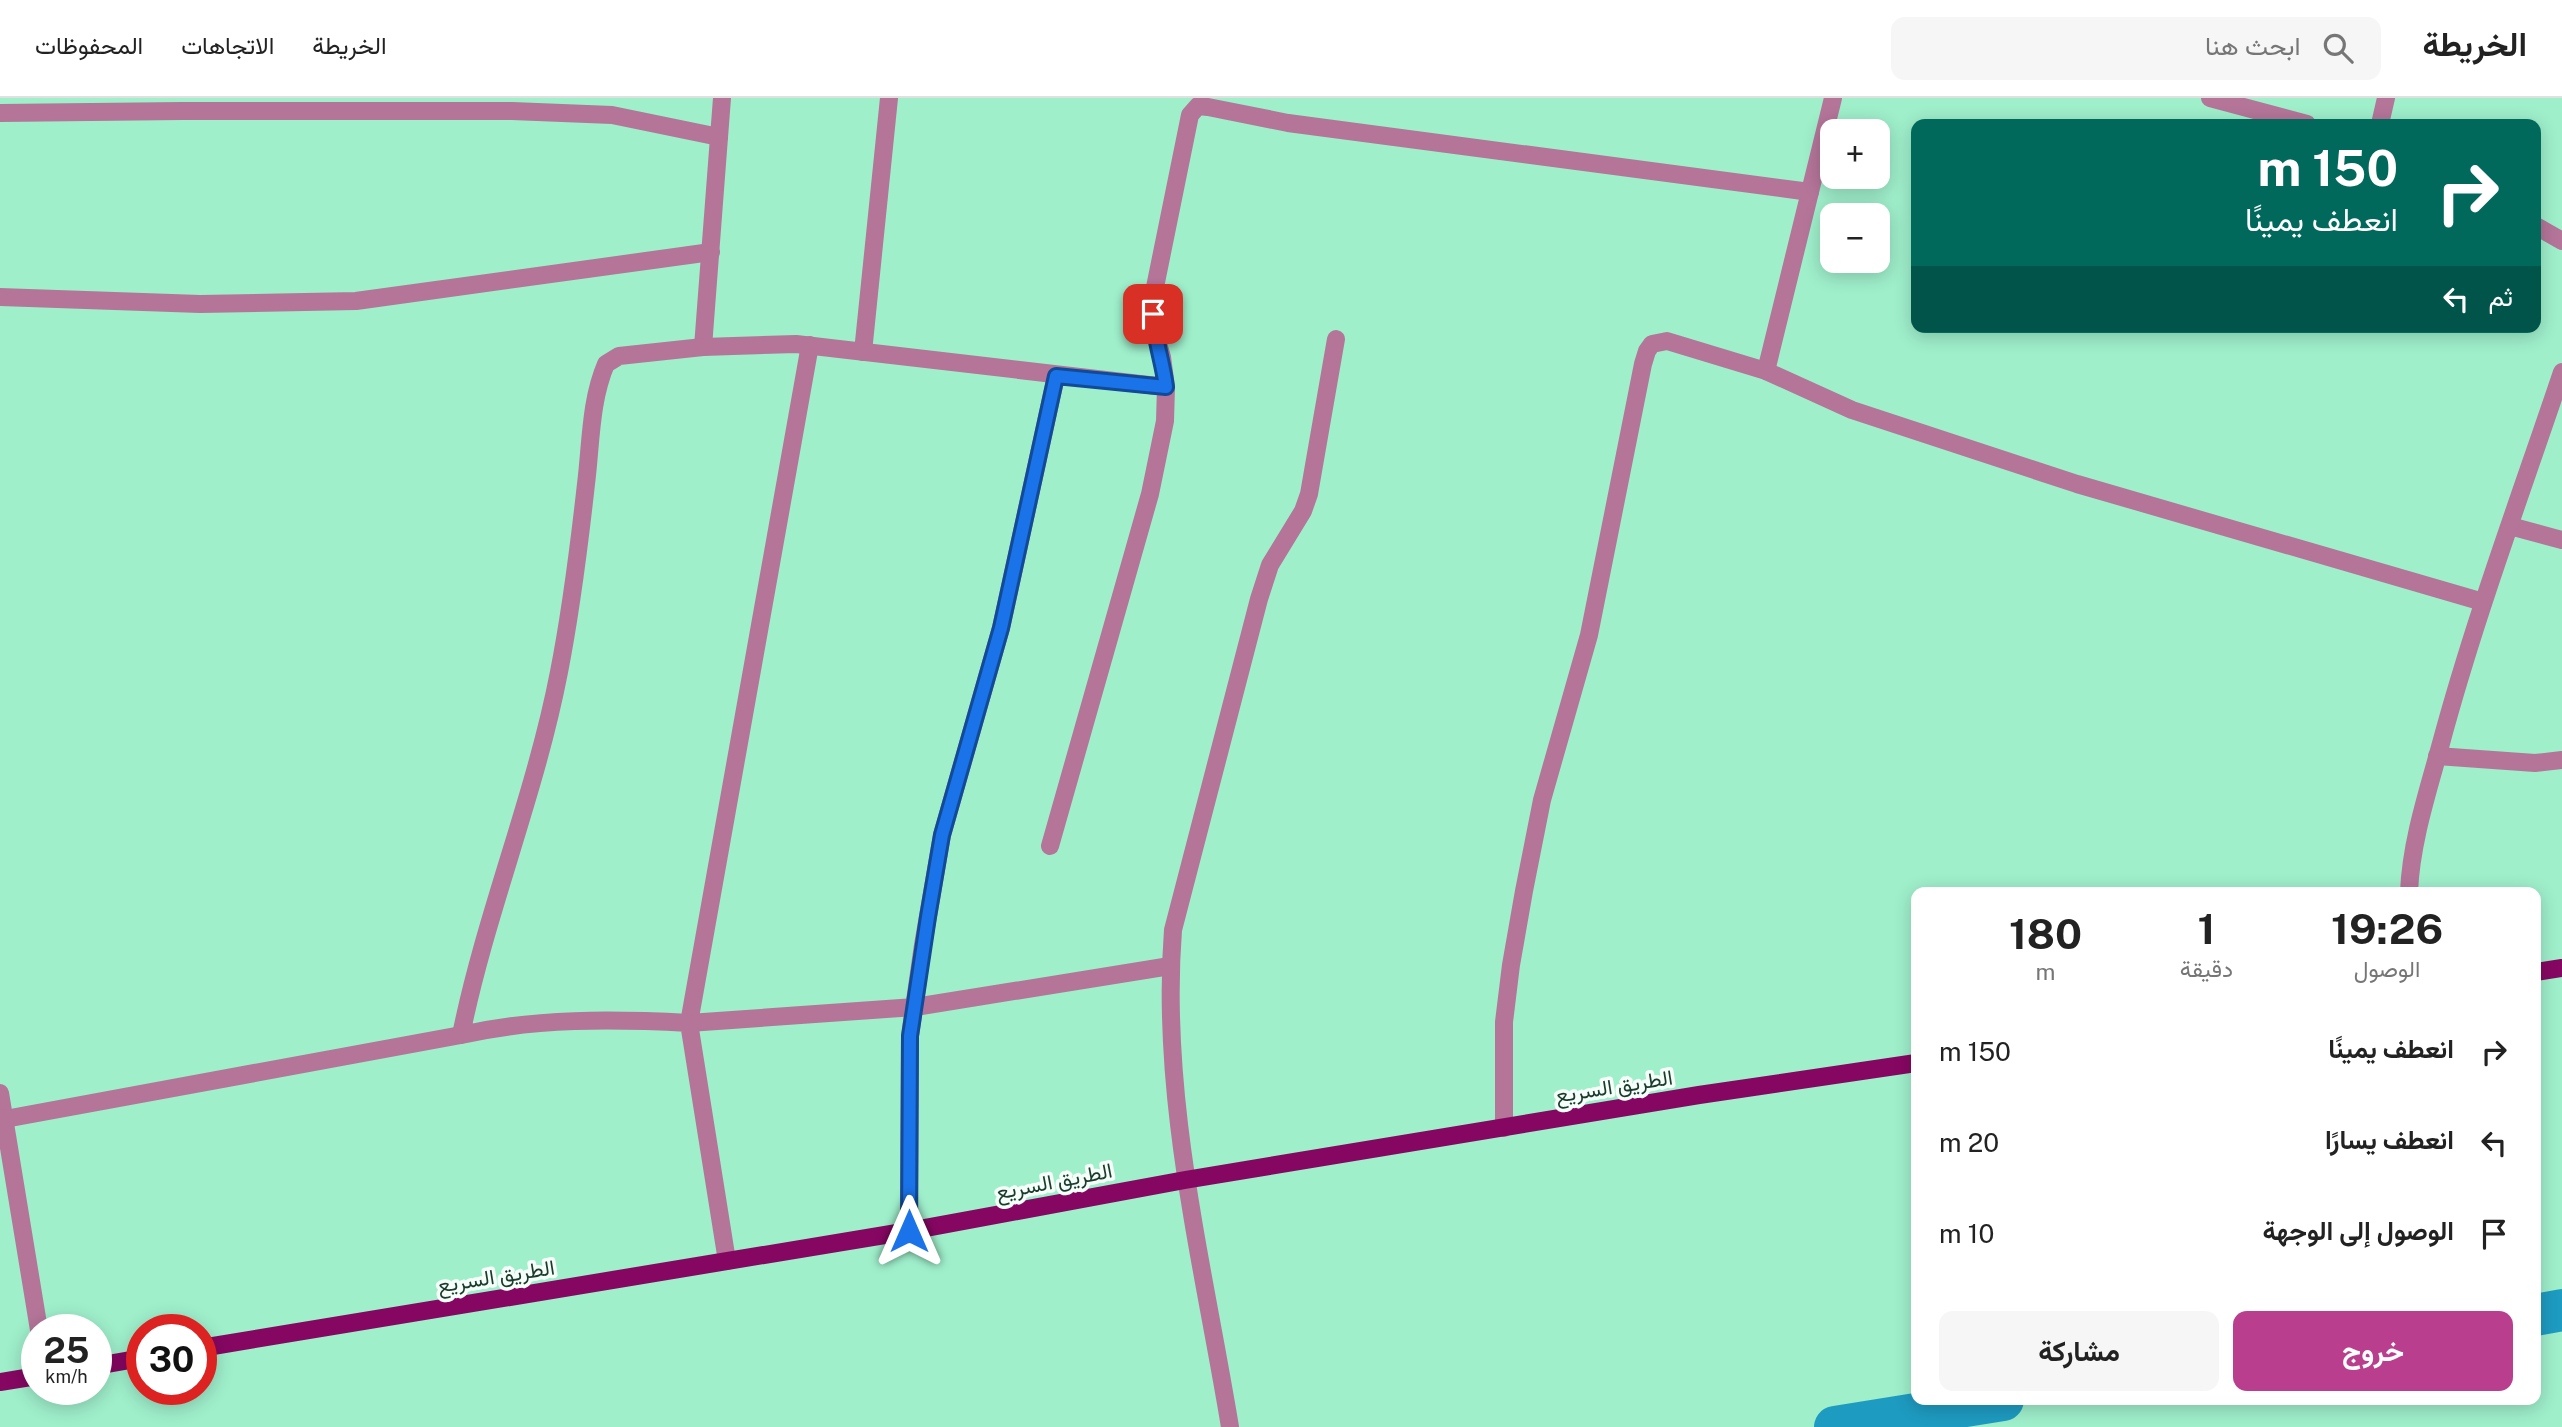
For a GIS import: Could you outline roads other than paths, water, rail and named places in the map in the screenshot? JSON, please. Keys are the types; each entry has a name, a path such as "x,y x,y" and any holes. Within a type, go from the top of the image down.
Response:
{"main road":[{"path":"2541,971 2562,968"},
{"name":"الطريق السريع","path":"217,1345 909,1231 1185,1180 1699,1095 1911,1064"},
{"path":"0,1382 21,1379"}],"street":[{"path":"703,347 722,98"},
{"path":"863,352 888,98"},
{"path":"1766,371 1833,98"},
{"path":"2210,98 2288,119"},
{"path":"2381,119 2386,98"},
{"path":"1050,846 1150,494 1165,421 1166,387 1154,330 1153,298 1183,144 1190,115 1198,106 1288,123 1810,192"},
{"path":"0,113 512,111 612,115 719,137"},
{"path":"2541,229 2562,241"},
{"path":"0,297 200,304 356,301 711,251"},
{"path":"1230,1427 1185,1180 1172,1045 1170,966 1173,930 1259,599 1270,565 1303,511 1310,494 1336,339"},
{"path":"1504,1128 1504,1022 1524,891 1542,800 1589,635 1647,351 1652,344 1667,341 1766,371 1852,410 2077,484 2483,602"},
{"path":"727,1261 689,1023 810,345"},
{"path":"461,1035 480,953 548,729 586,488 596,396 602,373 610,359 703,347 810,345 1166,387"},
{"path":"2410,887 2419,827 2437,756 2483,602 2562,373"},
{"path":"909,1231 910,1036 923,945 942,835 1001,628 1056,376"},
{"path":"2511,526 2562,540"},
{"path":"2437,756 2535,763 2562,760"},
{"path":"5,1119 492,1028 575,1021 689,1023 915,1007 1170,966"},
{"path":"0,1093 36,1314"}],"waterway":[{"path":"2541,1314 2562,1310"},
{"path":"1835,1427 1972,1405"}]}
